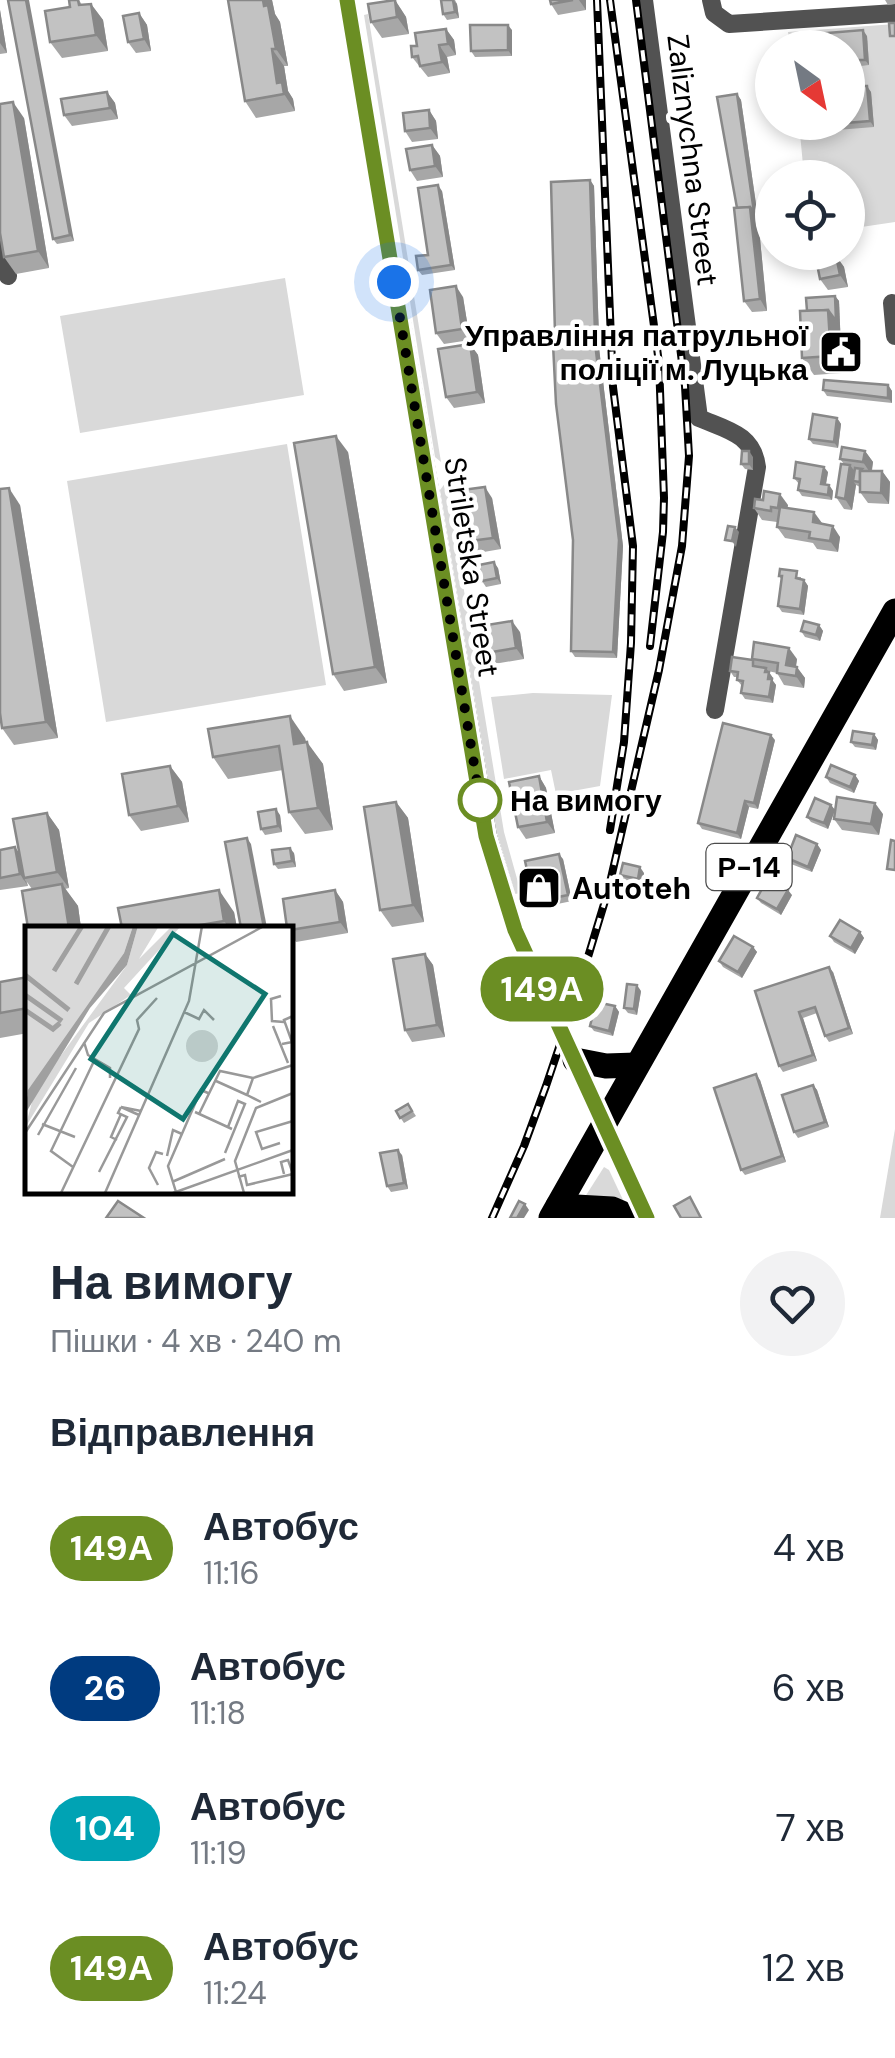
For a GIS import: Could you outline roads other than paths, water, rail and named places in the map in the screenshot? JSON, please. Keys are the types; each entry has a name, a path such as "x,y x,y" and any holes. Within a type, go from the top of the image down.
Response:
{"main road":[{"name":"Р-14","path":"555,1212 895,611"},
{"path":"575,1060 606,1066 636,1065"},
{"path":"555,1212 612,1210 633,1218"}],"street":[{"name":"Striletska Street","path":"347,0 486,836 515,930 647,1218"},
{"name":"Zaliznychna Street","path":"644,0 700,418 749,443 757,467 715,710"},
{"name":"Zaliznychna Street","path":"712,0 714,14 729,24 869,7 895,13"},
{"path":"0,228 8,276"},
{"path":"892,303 895,336"}],"railway":[{"path":"597,0 613,387 633,546 624,742 610,830"},
{"path":"610,0 659,363 663,532 650,646"},
{"path":"492,1218 546,1086 608,891 659,670 682,546 689,456 685,386 636,0"}],"place":[{"name":"Управління патрульної поліції м. Луцька","path":"841,352"},
{"name":"На вимогу","path":"480,800"},
{"name":"Autoteh","path":"539,888"}]}
